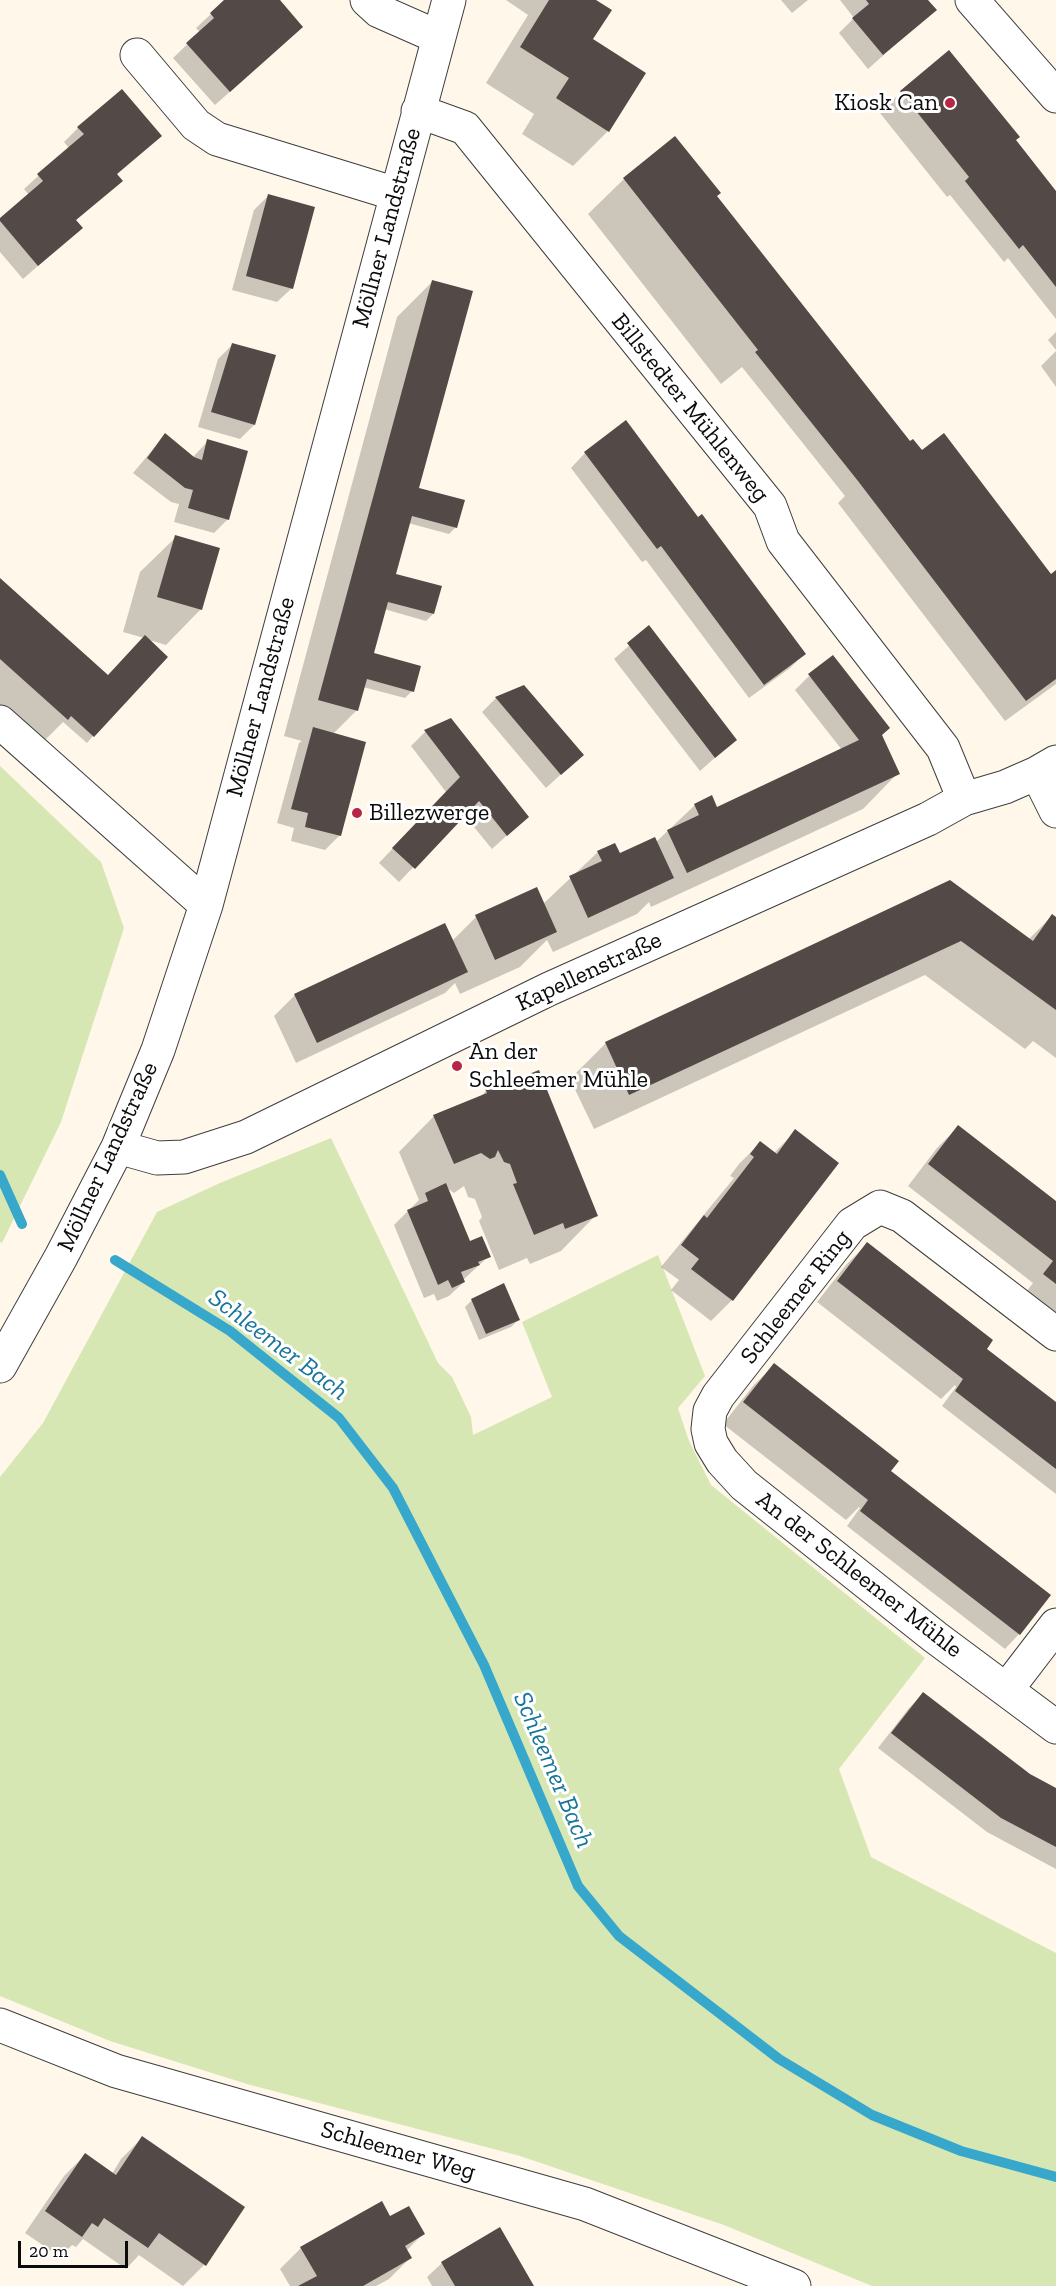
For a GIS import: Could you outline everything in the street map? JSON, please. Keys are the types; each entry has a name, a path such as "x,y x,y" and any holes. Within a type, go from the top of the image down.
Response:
{"street":[{"path":"367,0 379,11 438,37"},
{"name":"Möllner Landstraße","path":"0,1366 61,1257 118,1147 158,1050 206,905 449,0"},
{"path":"972,0 1056,96"},
{"path":"137,54 196,125 217,139 396,194"},
{"name":"Billstedter Mühlenweg","path":"418,111 465,128 770,506 783,541 943,748 964,799"},
{"path":"0,722 206,905"},
{"path":"1046,768 1056,811"},
{"name":"Kapellenstraße","path":"118,1147 157,1158 184,1157 246,1137 549,989 928,819 964,799 1005,787 1046,768"},
{"name":"Schleemer Ring","path":"718,1396 852,1224 880,1207 902,1216 1056,1334"},
{"name":"An der Schleemer Mühle","path":"718,1396 710,1412 708,1429 711,1443 722,1461 744,1485 935,1637 1056,1727"},
{"path":"1007,1689 1056,1625"},
{"name":"Schleemer Weg","path":"0,2025 116,2071 585,2204 794,2286"}],"green space":[{"path":"0,766 101,862 124,928 61,1122 2,1243 0,1242"},
{"path":"331,1138 438,1363 452,1377 471,1417 473,1435 552,1397 522,1322 658,1255 705,1376 678,1408 689,1441 711,1485 925,1658 839,1769 871,1857 1056,1953 1056,2286 872,2286 724,2225 520,2156 247,2084 110,2041 0,1996 0,1477 43,1423 157,1212 220,1183"}],"building":[{"path":"224,0 280,0 303,27 230,92 186,43 214,18 210,13"},
{"path":"549,0 596,0 612,10 593,39 646,73 609,132 556,98 569,78 520,47"},
{"path":"866,0 928,0 937,10 883,55 852,18 869,4"},
{"path":"949,50 1020,137 1016,140 1056,191 1056,287 1023,245 1019,249 965,181 969,177 900,91"},
{"path":"122,89 162,136 117,174 123,181 76,220 83,228 38,266 0,221 0,218 43,181 37,174 84,134 77,127"},
{"path":"675,136 721,193 717,196 910,441 913,439 922,450 944,433 1051,574 1056,570 1056,679 1026,701 858,481 755,352 758,350 623,178"},
{"path":"268,194 315,207 293,289 246,276"},
{"path":"432,280 473,291 419,488 465,500 457,528 412,516 396,574 442,586 434,614 388,602 374,653 421,666 414,692 367,679 358,711 318,700"},
{"path":"232,343 276,355 255,425 211,412"},
{"path":"626,420 698,517 702,514 806,654 764,685 661,546 657,549 584,452"},
{"path":"165,433 194,457 202,460 207,439 248,451 229,520 188,508 193,490 185,488 147,458"},
{"path":"175,535 220,548 202,610 157,597"},
{"path":"0,578 108,675 145,635 168,657 94,737 71,716 68,720 0,659"},
{"path":"649,625 737,740 715,758 627,643"},
{"path":"833,655 890,728 882,735 900,774 687,873 667,830 699,815 694,804 712,795 717,807 859,740 808,674"},
{"path":"524,685 584,755 561,775 495,697"},
{"path":"451,718 529,817 507,836 479,801 415,869 392,848 460,777 424,730"},
{"path":"313,727 366,742 341,836 305,827 308,813 291,809"},
{"path":"655,837 674,878 588,918 569,876 602,861 597,851 615,843 620,853"},
{"path":"950,880 1033,941 1052,914 1056,917 1056,1010 961,941 629,1095 605,1042"},
{"path":"537,887 557,932 495,960 475,915"},
{"path":"445,923 468,972 317,1043 294,994"},
{"path":"539,1070 598,1216 565,1229 563,1223 534,1235 513,1184 517,1183 510,1164 504,1162 498,1150 495,1157 490,1159 481,1153 454,1164 433,1115 487,1093 485,1089 501,1083 502,1085"},
{"path":"958,1125 1056,1201 1056,1284 1043,1274 1053,1261 928,1164"},
{"path":"795,1129 839,1163 733,1301 691,1269 699,1259 681,1245 704,1215 707,1218 754,1157 750,1154 760,1141 777,1154"},
{"path":"446,1183 470,1241 482,1236 491,1257 478,1262 480,1265 461,1272 465,1282 452,1288 448,1280 438,1285 407,1210 428,1201 425,1193"},
{"path":"867,1242 993,1340 987,1349 1056,1402 1056,1469 955,1391 963,1379 837,1281"},
{"path":"504,1283 520,1320 486,1334 471,1299"},
{"path":"774,1363 899,1461 891,1471 1051,1595 1020,1635 860,1511 868,1500 743,1402"},
{"path":"923,1692 1030,1774 1056,1788 1056,1847 1001,1818 891,1733"},
{"path":"142,2136 245,2207 206,2266 159,2233 148,2248 104,2218 98,2227 92,2223 82,2237 45,2211 85,2153 116,2175"},
{"path":"382,2201 390,2216 409,2206 425,2234 405,2246 412,2258 363,2286 298,2286 317,2276 300,2247"},
{"path":"500,2227 534,2286 455,2286 441,2262"}],"waterway":[{"name":"Schleemer Bach","path":"0,1175 22,1224"},
{"name":"Schleemer Bach","path":"115,1260 230,1331 339,1418 393,1488 484,1665 578,1886 619,1936 779,2059 872,2115 961,2151 1056,2177"}],"place":[{"name":"Kiosk Can","path":"950,103"},
{"name":"Billezwerge","path":"357,813"},
{"name":"An der Schleemer Mühle","path":"457,1066"}]}
